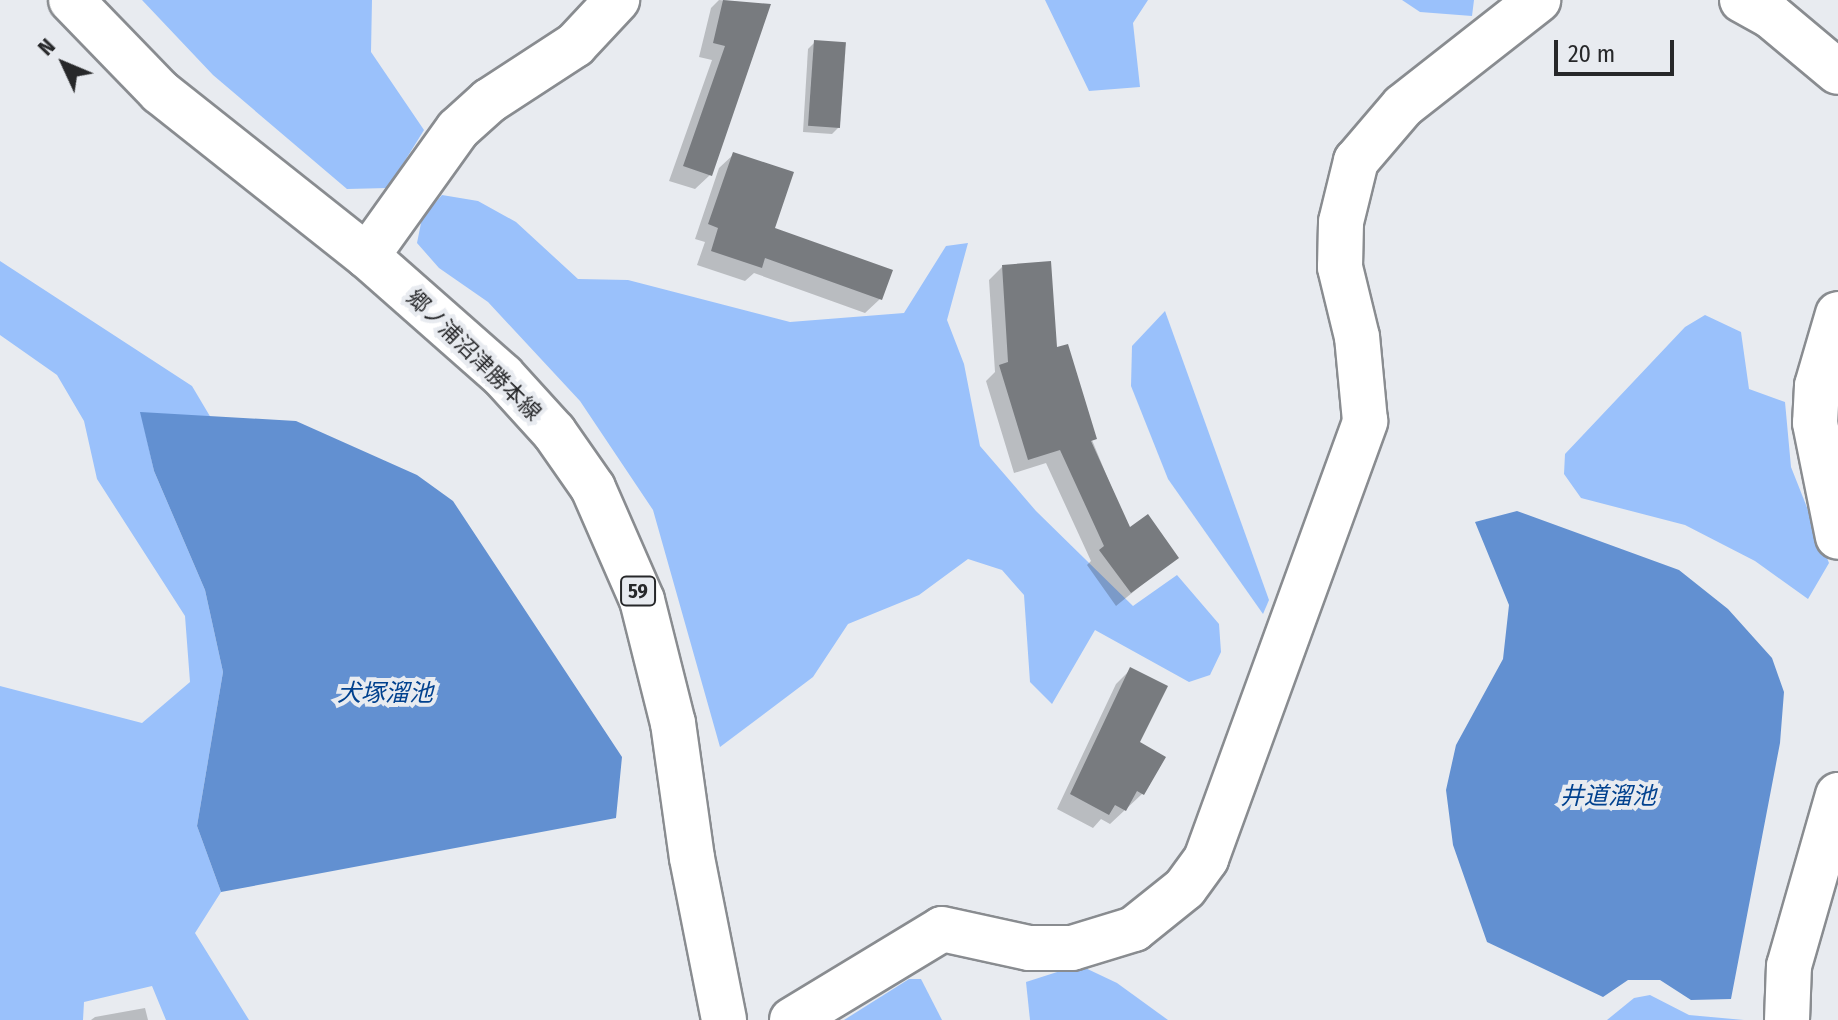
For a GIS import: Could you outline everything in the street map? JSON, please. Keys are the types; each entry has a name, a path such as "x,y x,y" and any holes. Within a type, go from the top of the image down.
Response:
{"street":[{"name":"郷ノ浦沼津勝本線","path":"71,0 160,92 367,256 503,376 554,432 593,488 619,541 642,600 673,723 692,858 724,1020"},
{"path":"367,256 458,129 489,101 575,45 617,0"},
{"path":"792,1020 942,929 1029,948 1072,948 1134,929 1185,888 1206,859 1365,421 1357,337 1340,267 1341,222 1356,161 1403,106 1538,0"},
{"path":"1742,0 1771,16 1838,72"},
{"path":"1838,314 1817,386 1815,423 1838,537"},
{"path":"1787,1020 1789,966 1838,795"}],"shaded area":[{"path":"142,0 372,0 371,52 424,130 388,188 347,189 213,75"},
{"path":"1045,0 1148,0 1133,23 1140,87 1089,91"},
{"path":"1402,0 1474,0 1472,16 1420,12"},
{"path":"442,195 478,201 516,222 578,279 628,280 790,322 904,313 946,246 968,243 947,320 964,364 980,446 1036,511 1133,606 1177,575 1219,624 1221,652 1210,675 1189,682 1095,630 1052,704 1030,682 1024,595 1002,570 968,559 919,595 848,624 813,677 720,747 653,510 580,401 488,302 439,268 417,243 422,218"},
{"path":"0,261 192,386 211,418 141,413 154,471 205,590 223,672 197,826 221,892 195,933 249,1020 166,1020 152,986 84,1002 83,1020 0,1020 0,686 142,723 190,682 185,616 97,479 84,421 57,375 0,335"},
{"path":"1165,311 1269,600 1263,614 1168,479 1131,386 1132,346"},
{"path":"1705,315 1741,332 1749,389 1785,402 1791,467 1829,563 1808,599 1755,561 1685,525 1581,498 1564,474 1565,454 1685,327"},
{"path":"1079,965 1117,983 1168,1020 1030,1020 1026,982"},
{"path":"909,979 921,979 942,1020 844,1020"},
{"path":"1650,995 1689,1015 1744,1020 1607,1020 1634,998"}],"water":[{"name":"犬塚溜池","path":"140,412 296,421 417,475 453,501 622,757 616,818 221,892 197,826 223,672 205,590 154,471"},
{"name":"井道溜池","path":"1517,511 1679,570 1728,609 1772,658 1784,692 1780,743 1731,999 1691,1000 1660,980 1628,980 1603,997 1487,942 1453,845 1446,790 1456,745 1503,659 1509,605 1475,522"}],"building":[{"path":"723,0 771,4 712,176 683,166 725,46 713,43"},
{"path":"814,40 846,42 840,128 808,126"},
{"path":"733,152 794,172 775,228 893,270 882,300 765,258 762,268 711,251 718,228 708,224"},
{"path":"1051,261 1057,347 1068,344 1097,439 1091,441 1130,527 1148,514 1179,558 1131,593 1099,550 1104,546 1060,450 1028,460 999,365 1008,362 1002,265"},
{"path":"1130,667 1168,686 1140,742 1166,757 1144,795 1137,791 1126,811 1115,805 1109,815 1070,794"}]}
